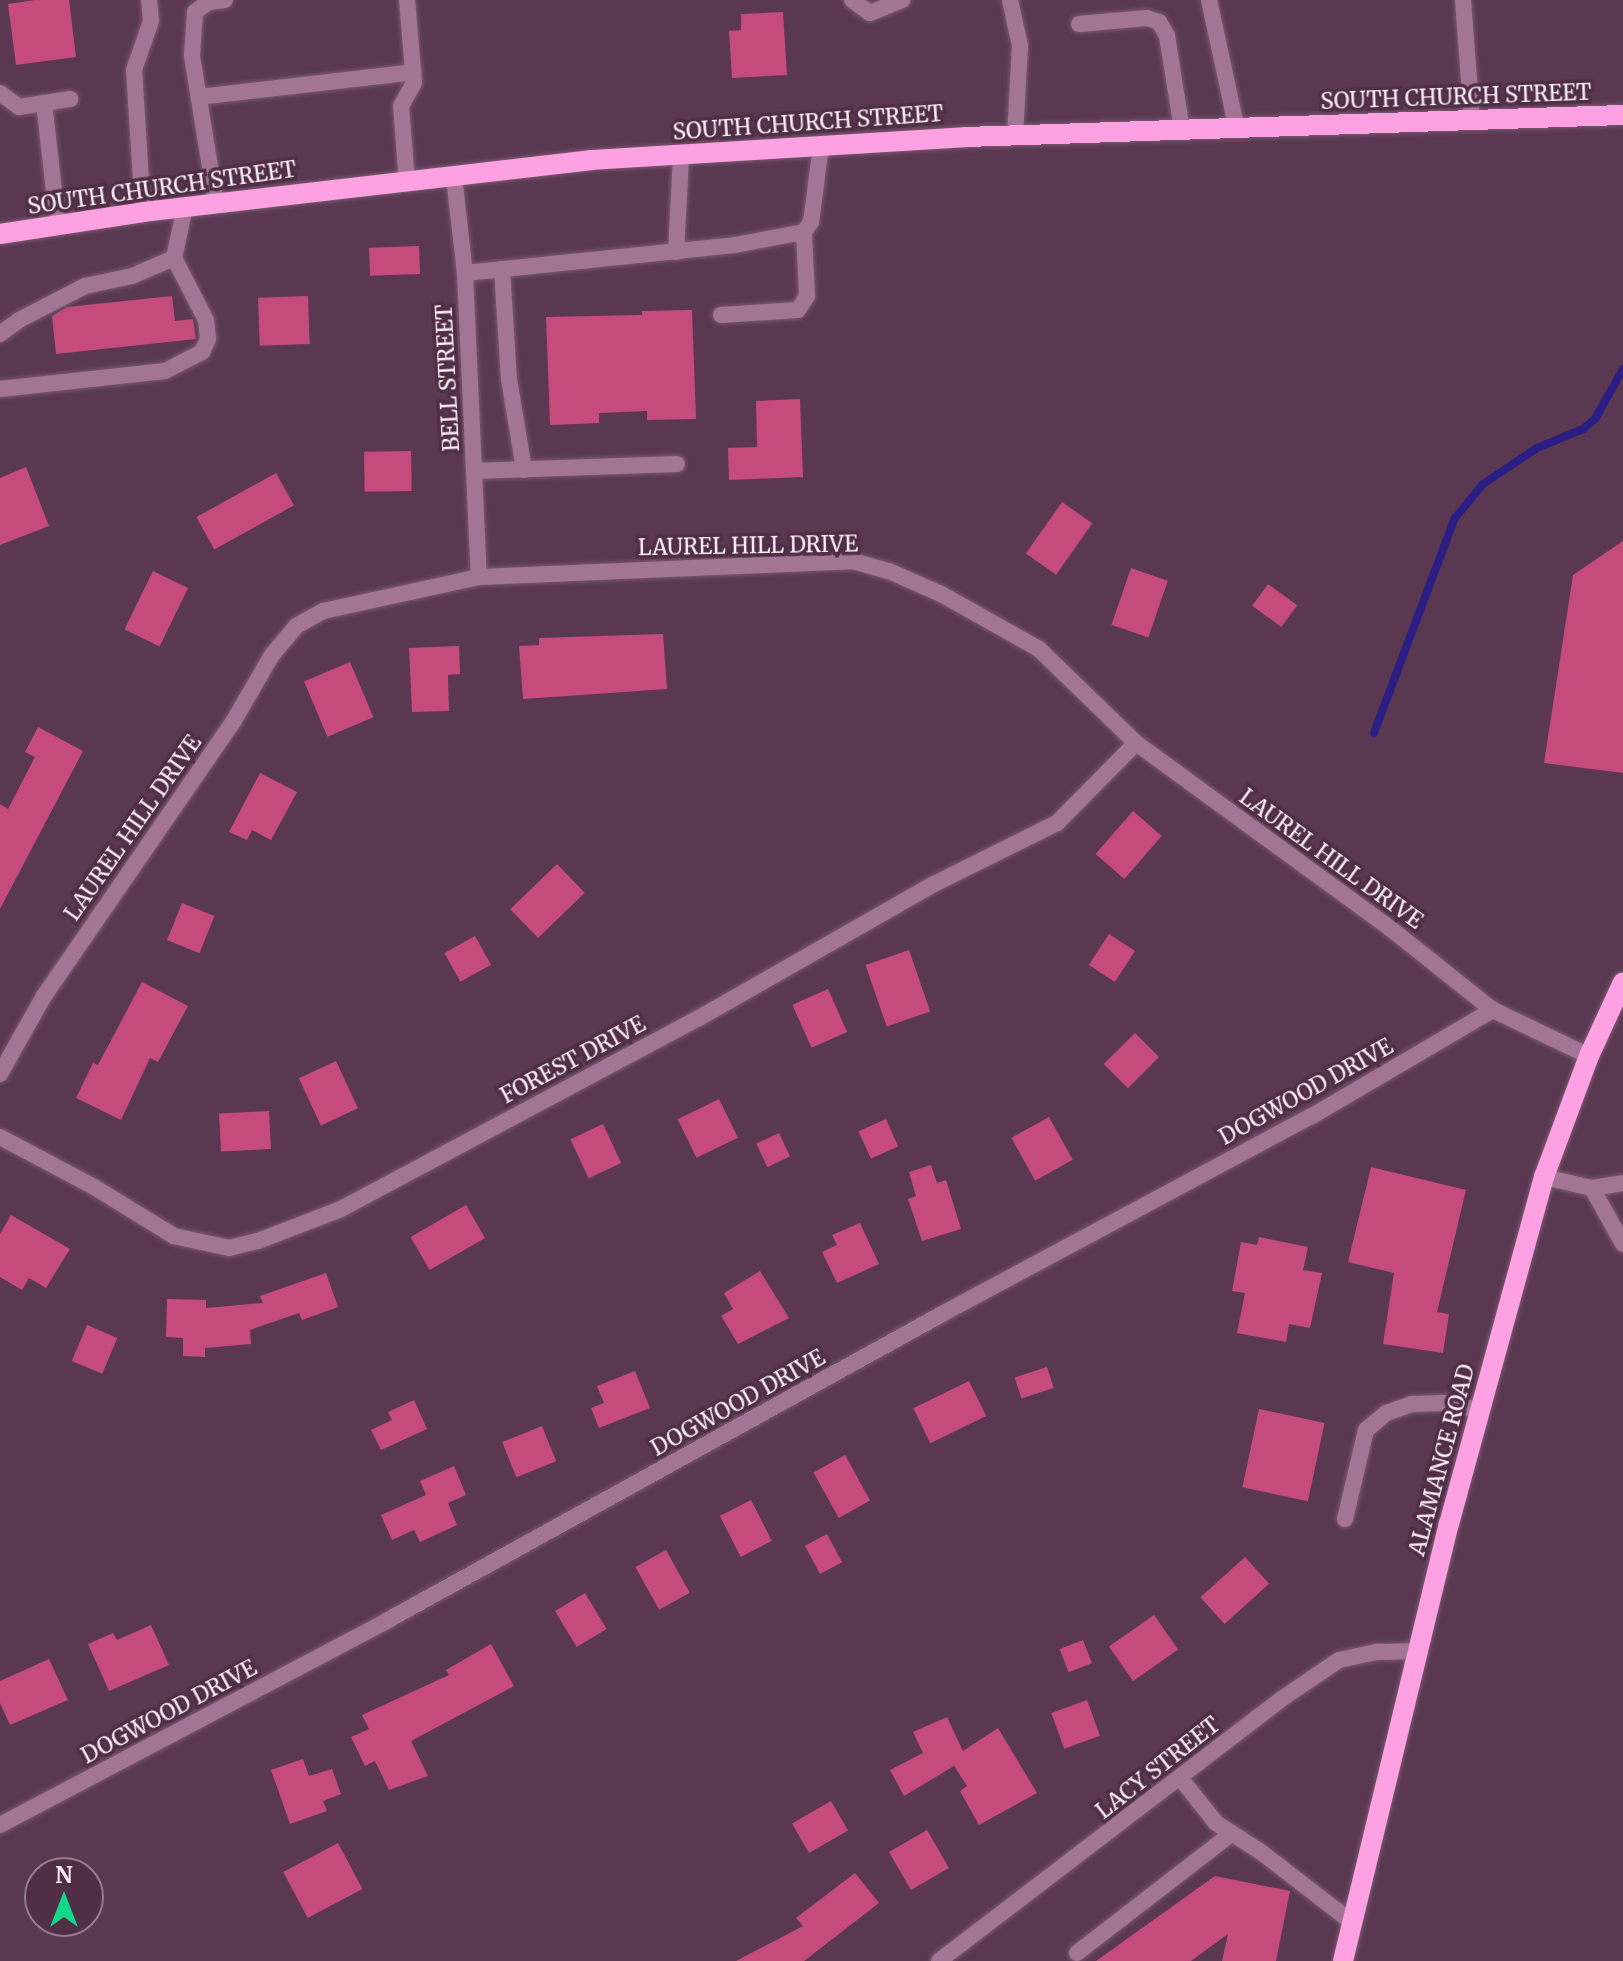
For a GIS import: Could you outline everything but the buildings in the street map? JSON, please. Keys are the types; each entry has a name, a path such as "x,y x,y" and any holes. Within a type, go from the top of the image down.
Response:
{"main road":[{"name":"SOUTH CHURCH STREET","path":"0,234 143,212 591,160 1015,136 1623,115"},
{"name":"ALAMANCE ROAD","path":"1343,1961 1479,1410 1544,1177 1589,1056 1623,982"}],"street":[{"path":"143,212 134,70 151,21 149,0"},
{"path":"216,204 192,55 195,12 209,2 225,0"},
{"path":"407,0 414,72 414,83 401,106 407,182"},
{"path":"852,0 870,13 903,0"},
{"path":"1010,0 1020,46 1015,136"},
{"path":"1209,0 1237,129"},
{"path":"1463,0 1472,121"},
{"path":"1079,24 1147,18 1159,22 1167,36 1182,130"},
{"path":"199,97 414,72"},
{"path":"0,93 19,107 70,99"},
{"path":"44,103 58,225"},
{"path":"721,315 798,310 807,296 804,232 814,209 821,146"},
{"path":"676,252 681,155"},
{"name":"BELL STREET","path":"454,177 465,273 479,577"},
{"path":"0,389 165,371 202,352 208,339 206,320 174,258 185,207"},
{"path":"465,273 676,252 804,232"},
{"path":"0,334 19,320 85,286 132,276 174,258"},
{"path":"502,269 509,379 524,470"},
{"path":"475,471 677,464"},
{"name":"LAUREL HILL DRIVE","path":"0,1074 44,996 233,722 272,655 296,626 323,611 479,577 853,561 889,571 941,594 1039,649 1136,743 1391,929 1493,1010 1589,1056"},
{"name":"FOREST DRIVE","path":"0,1137 94,1187 174,1236 229,1248 258,1241 341,1209 699,1018 934,884 1057,823 1136,743"},
{"name":"DOGWOOD DRIVE","path":"0,1825 388,1620 942,1314 1312,1116 1493,1010"},
{"path":"1544,1177 1592,1188 1623,1183"},
{"path":"1592,1188 1623,1244"},
{"path":"1345,1519 1366,1430 1386,1413 1412,1404 1444,1403 1479,1410"},
{"name":"LACY STREET","path":"939,1961 1181,1779 1280,1700 1339,1660 1378,1652 1420,1651"},
{"path":"1181,1779 1216,1823 1353,1923"},
{"path":"1077,1953 1232,1833"}],"waterway":[{"path":"1374,733 1455,518 1483,484 1537,448 1583,429 1595,419 1623,369"}]}
